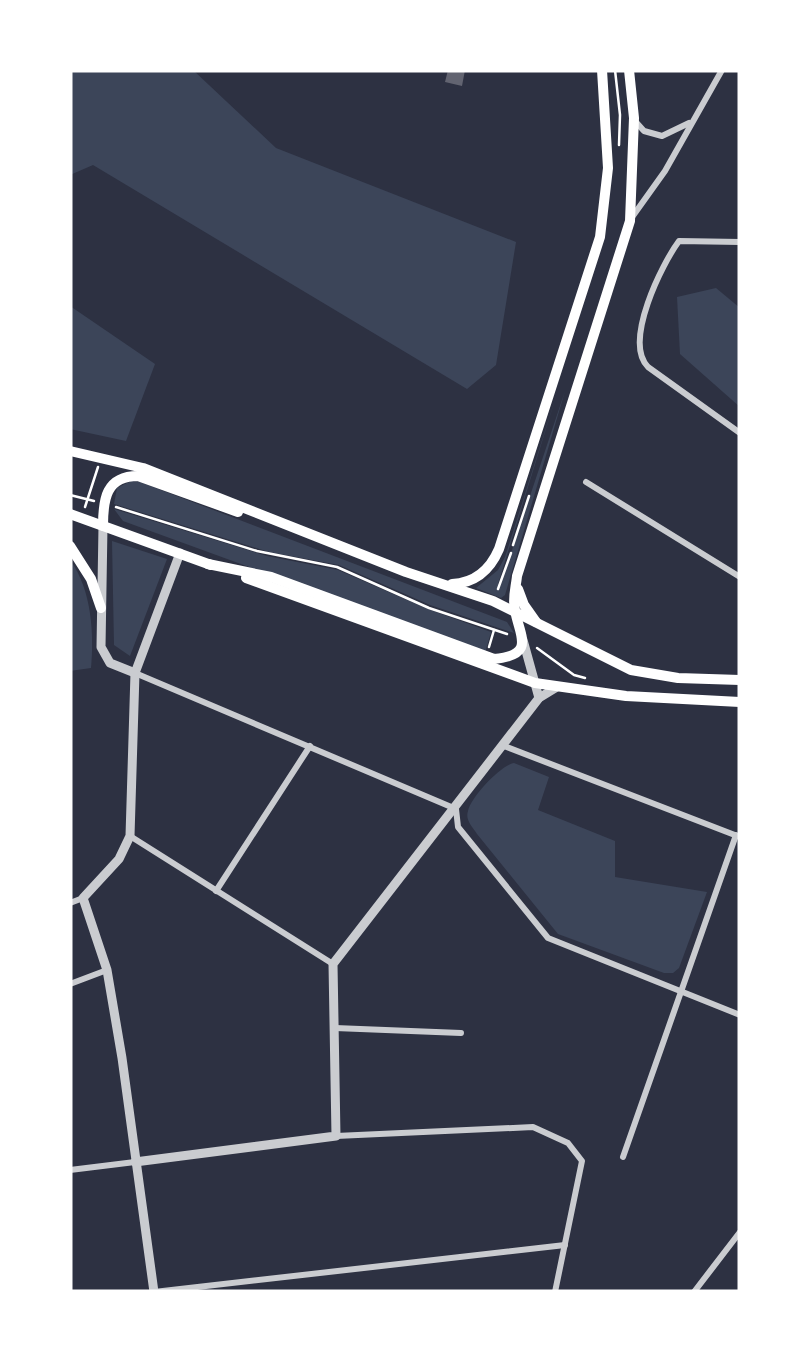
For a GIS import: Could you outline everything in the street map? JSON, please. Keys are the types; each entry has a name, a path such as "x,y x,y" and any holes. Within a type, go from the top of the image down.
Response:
{"main road":[{"path":"439,584 474,580 494,562 577,312 606,202 608,131 602,70"},
{"path":"208,564 271,578 494,659 515,653 524,640 515,613 517,581 630,222 634,118 628,70"},
{"path":"70,451 142,468 494,602 631,670 678,678 740,680"},
{"path":"103,526 102,503 112,484 120,478 138,476 246,515 285,524"},
{"path":"102,503 113,522 131,536"},
{"path":"76,516 534,683 626,696 740,702"},
{"path":"70,546 83,563 101,608"},
{"path":"517,581 524,605 540,626"}],"street":[{"path":"630,222 665,170 722,70"},
{"path":"634,118 644,132 662,136 694,120"},
{"path":"740,242 679,241 664,260 641,335 642,361 740,434"},
{"path":"586,482 740,577"},
{"path":"103,526 101,648 110,662 456,809"},
{"path":"70,903 82,898 119,859 130,836 135,673 180,553"},
{"path":"524,640 540,698"},
{"path":"110,662 126,664 143,652"},
{"path":"336,1136 334,964 540,698 560,686"},
{"path":"216,891 310,746"},
{"path":"504,746 738,836 623,1158"},
{"path":"456,809 458,828 548,938 740,1015"},
{"path":"130,836 334,964"},
{"path":"82,898 107,970 154,1292 564,1246"},
{"path":"70,984 107,970"},
{"path":"335,1028 461,1033"},
{"path":"70,1170 336,1136 532,1127 568,1143 582,1162 554,1292"},
{"path":"694,1292 740,1232"}],"path":[{"path":"76,516 99,466"},
{"path":"70,494 256,551 338,567 429,608 494,629"}],"shaded area":[{"path":"70,70 193,70 276,148 516,242 496,365 467,389 93,165 70,175"},
{"path":"716,288 740,308 740,407 680,354 677,297"},
{"path":"70,306 155,364 126,441 70,429"},
{"path":"558,390 500,586 565,391 501,598 476,588 498,570 505,557"},
{"path":"131,481 507,622 514,633 430,605 339,565 269,552 114,504 117,488"},
{"path":"114,509 267,556 338,570 491,632 485,653 123,521"},
{"path":"112,541 167,559 130,656 114,645"},
{"path":"70,560 87,598 92,641 91,668 70,671"},
{"path":"514,763 549,777 538,810 615,841 615,877 707,892 679,968 673,973 558,934 477,834 467,817 470,805 495,775"}],"building":[{"path":"448,70 465,70 462,86 445,82"}]}
